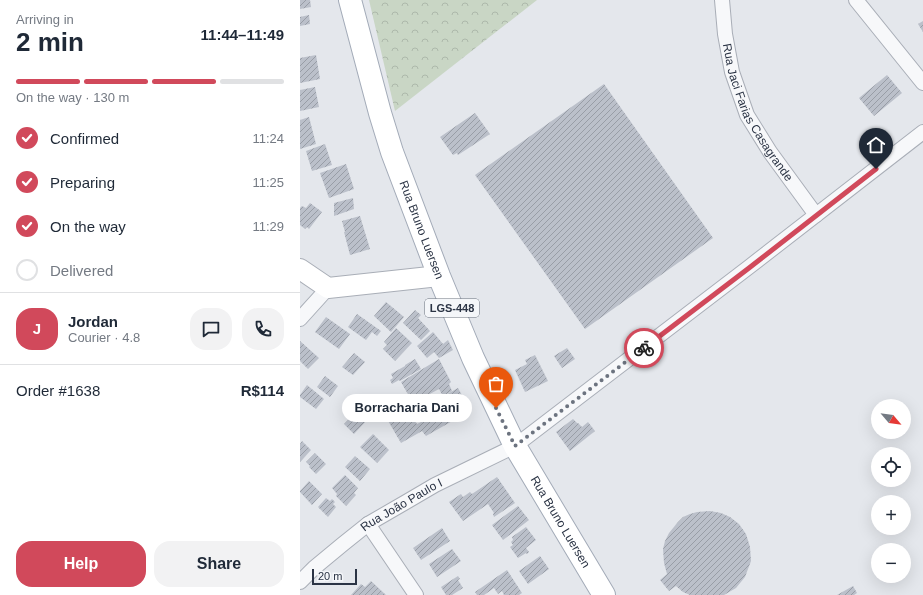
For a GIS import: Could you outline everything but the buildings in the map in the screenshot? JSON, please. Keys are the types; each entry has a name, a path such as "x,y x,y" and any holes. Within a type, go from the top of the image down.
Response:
{"main road":[{"name":"Rua Bruno Luersen","path":"350,0 380,113 407,192 439,276 473,358 515,446 604,595"}],"street":[{"name":"Rua Jaci Farias Casagrande","path":"722,0 724,34 732,72 747,115 770,152 816,215"},
{"path":"856,0 923,84"},
{"name":"Rua João Paulo I","path":"300,582 342,544 368,524 435,485 515,446 749,268 923,132"},
{"path":"300,269 328,288 439,276"},
{"path":"300,318 328,288"},
{"path":"368,524 416,595"}],"green space":[{"path":"369,0 537,0 395,111"}],"way so far":[{"path":"496,408 515,446 644,348"}],"place":[{"name":"Borracharia Dani","path":"496,408"}],"route":[{"path":"644,348 876,169"}]}
